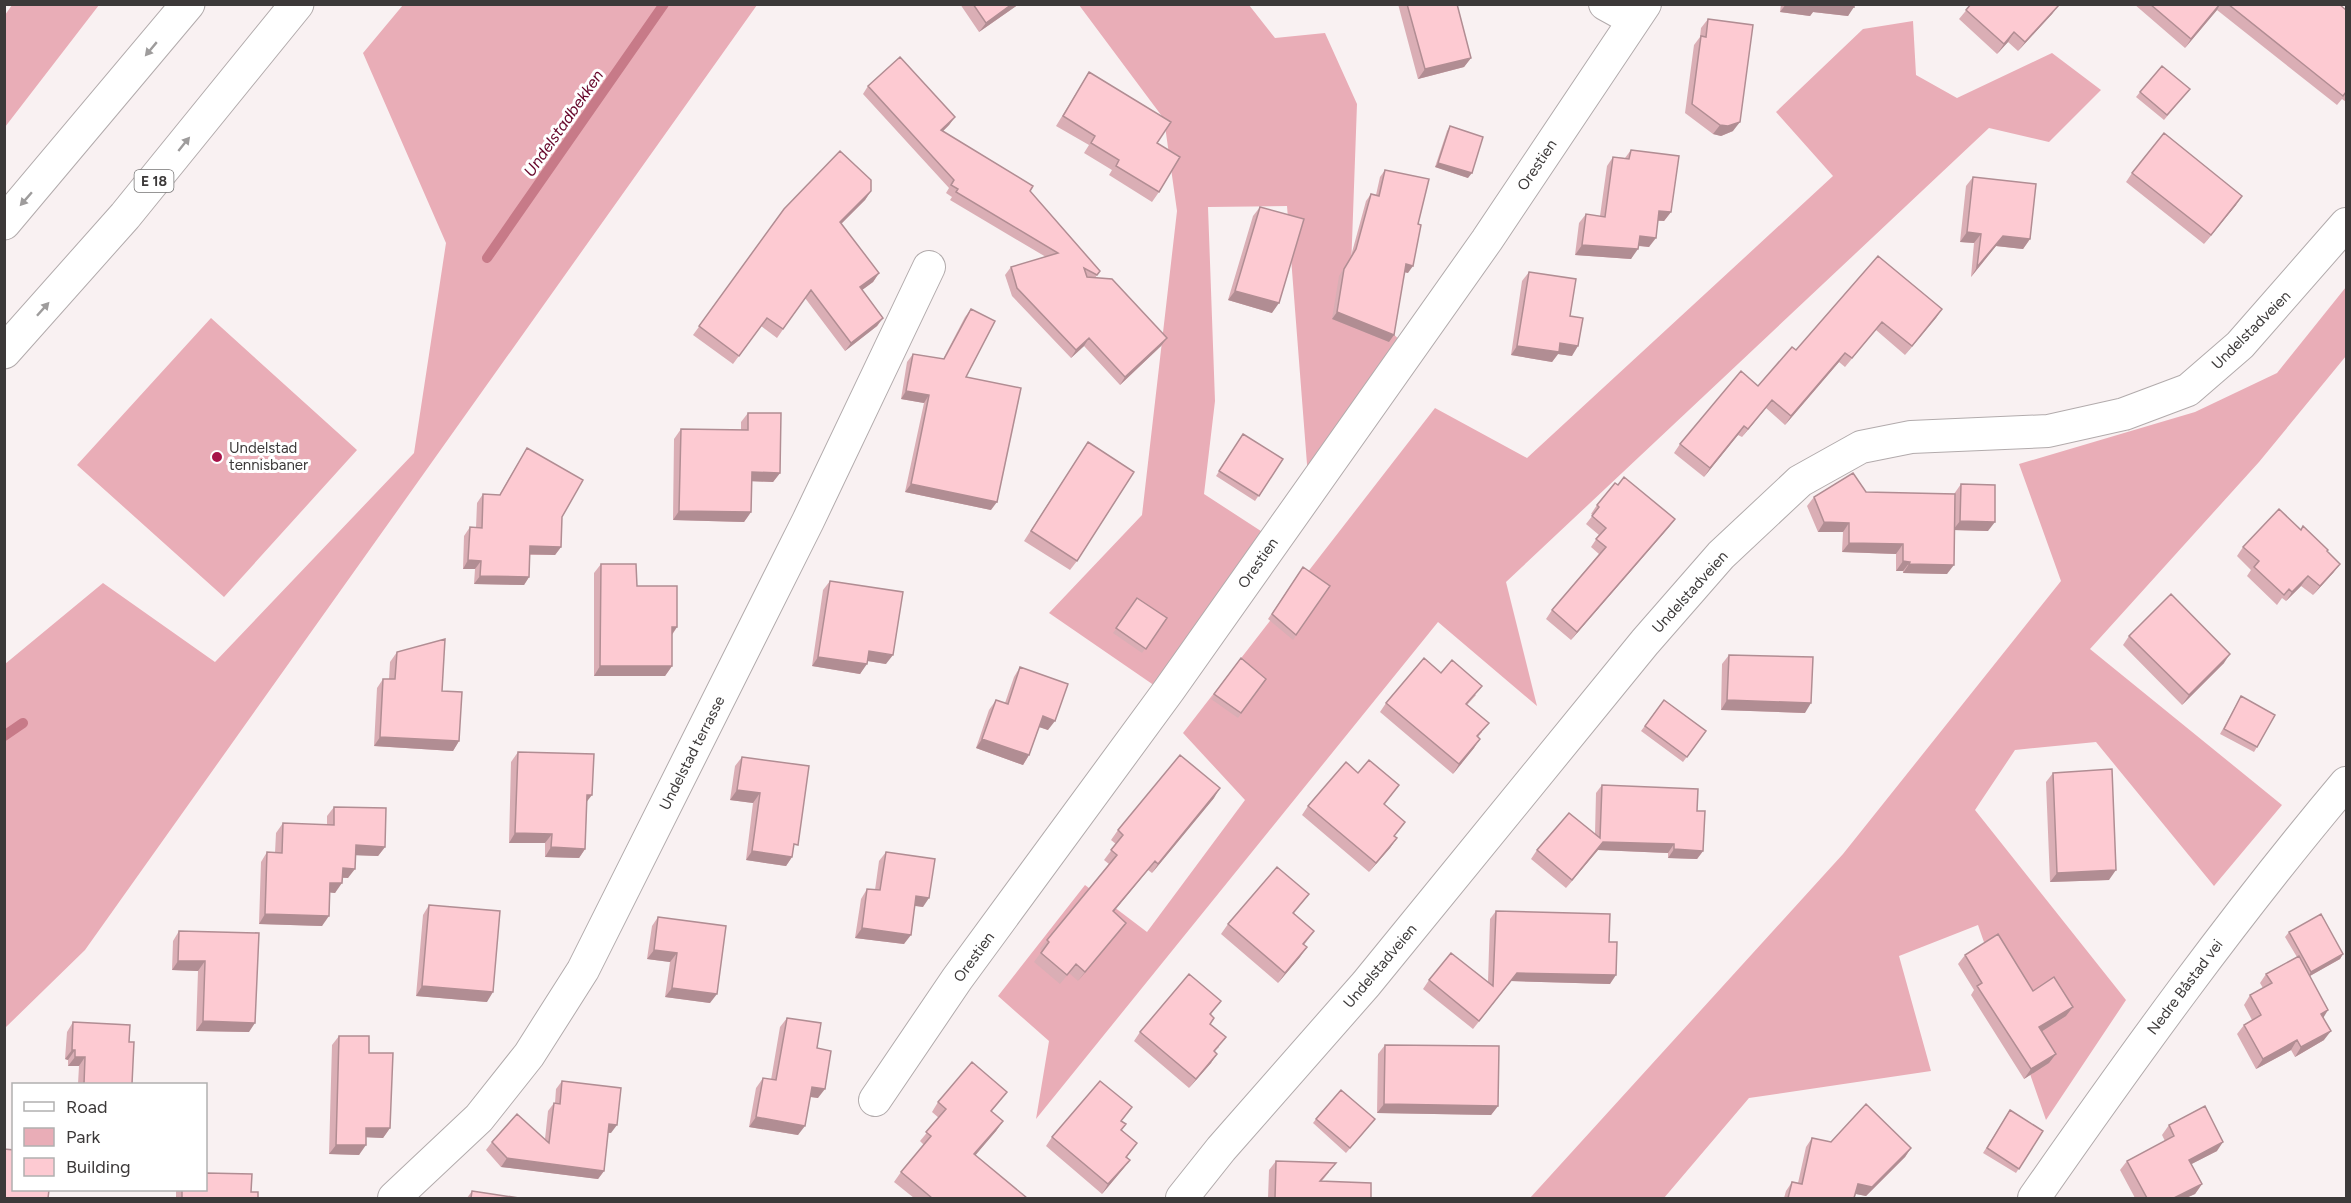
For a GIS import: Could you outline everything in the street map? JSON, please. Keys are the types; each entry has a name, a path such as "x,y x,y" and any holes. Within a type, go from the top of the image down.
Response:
{"highway":[{"path":"4,223 188,4"},
{"name":"E 18","path":"4,352 126,216 297,4"}],"street":[{"name":"Orestien","path":"875,1100 957,979 1169,690 1481,249 1639,12 1605,4"},
{"name":"Undelstadveien","path":"1182,1198 1221,1149 1373,975 1645,642 1721,555 1800,481 1862,447 1911,437 2048,431 2124,414 2188,390 2240,345 2299,281 2346,224"},
{"name":"Undelstad terrasse","path":"394,1198 479,1118 529,1055 583,970 808,521 929,267"},
{"name":"Nedre Båstad vei","path":"2034,1198 2158,1021 2293,846 2346,783"}],"green space":[{"path":"12,5 99,5 5,127 5,15"},
{"path":"403,5 757,5 85,950 5,1028 5,664 103,583 215,662 414,453 446,243 363,53"},
{"path":"1079,5 1249,5 1275,38 1325,33 1357,104 1350,297 1400,340 1308,477 1287,206 1208,207 1215,401 1204,494 1267,535 1158,688 1049,613 1142,515 1177,211 1164,119"},
{"path":"1913,21 1916,75 1957,98 2052,53 2101,90 2049,142 1989,128 1506,582 1537,706 1438,622 1036,1119 1049,1041 998,996 1085,885 1147,932 1245,800 1183,733 1435,408 1527,458 1833,176 1776,112 1863,29"},
{"path":"2346,287 2346,356 2259,462 2090,649 2282,805 2214,886 2096,742 2015,750 1975,810 2126,1000 2046,1120 1978,925 1899,956 1931,1071 1749,1098 1664,1198 1530,1198 1843,854 2061,581 2019,464 2195,412 2277,373"},
{"name":"Undelstad tennisbaner","path":"211,318 357,450 224,597 77,465"}],"building":[{"path":"973,4 1012,4 986,23"},
{"path":"1407,4 1457,4 1471,58 1425,69"},
{"path":"1800,4 1817,4 1817,7"},
{"path":"1836,4 1854,4 1854,7"},
{"path":"1971,4 2059,5 2025,42 2014,32 2004,44 1966,10"},
{"path":"2150,4 2220,4 2191,39"},
{"path":"2228,4 2339,4 2346,10 2346,92 2343,96"},
{"path":"1708,19 1753,25 1740,122 1728,126 1720,125 1692,104 1701,36 1706,37"},
{"path":"900,57 955,117 941,130 1033,186 1030,191 1100,271 1097,275 1084,268 1087,277 1112,279 1167,338 1125,377 1089,338 1076,350 1017,288 1011,267 1058,253 956,192 958,189 951,185 954,180 868,86"},
{"path":"2162,66 2190,89 2167,115 2140,92"},
{"path":"1089,72 1171,122 1157,143 1180,157 1159,192 1116,166 1119,160 1091,143 1095,136 1063,116"},
{"path":"1450,126 1483,137 1472,173 1438,163"},
{"path":"2164,133 2242,196 2211,235 2132,173"},
{"path":"1631,150 1679,156 1671,212 1659,211 1656,238 1640,236 1638,249 1582,245 1586,214 1605,217 1613,157 1629,159"},
{"path":"840,151 871,180 871,191 840,222 879,273 860,287 883,318 851,343 811,290 783,329 767,318 739,356 699,326 784,209"},
{"path":"1385,170 1429,179 1418,224 1421,225 1413,266 1406,264 1394,335 1337,312 1344,269 1356,249 1371,194 1379,196"},
{"path":"1973,177 2036,184 2030,239 2003,236 1977,267 1981,234 1967,232"},
{"path":"1260,207 1304,219 1279,303 1235,291"},
{"path":"1878,256 1942,309 1912,346 1882,322 1852,358 1845,353 1791,416 1772,400 1748,429 1744,426 1710,468 1680,444 1741,371 1758,386 1792,347 1796,350"},
{"path":"1529,272 1576,279 1570,316 1583,318 1578,346 1560,343 1559,352 1517,346"},
{"path":"971,309 995,321 966,377 1021,388 997,502 911,484 929,395 906,391 913,354 944,359"},
{"path":"748,413 781,413 780,473 752,472 751,512 679,511 681,429 748,430"},
{"path":"1243,434 1283,459 1259,496 1219,471"},
{"path":"1088,442 1134,472 1077,561 1031,531"},
{"path":"527,448 583,480 562,517 561,547 530,546 529,577 480,576 481,561 468,560 470,527 482,528 483,494 500,495"},
{"path":"1853,473 1866,492 1955,494 1954,565 1909,564 1910,562 1903,561 1903,544 1849,543 1849,523 1824,522 1814,497"},
{"path":"1624,477 1675,519 1577,632 1552,610 1606,547 1596,539 1606,528 1592,516 1599,507 1597,505 1615,483 1618,485"},
{"path":"1961,484 1995,485 1995,522 1960,521"},
{"path":"2279,509 2301,530 2303,526 2340,564 2320,586 2308,576 2292,592 2289,589 2284,595 2254,567 2259,561 2243,547"},
{"path":"601,564 636,564 637,586 677,586 677,627 672,627 672,666 600,666"},
{"path":"1303,567 1330,586 1296,635 1272,614"},
{"path":"830,581 903,592 893,655 869,651 867,664 818,657"},
{"path":"2171,594 2230,654 2189,695 2129,636"},
{"path":"1137,598 1167,618 1146,649 1116,628"},
{"path":"445,639 442,691 462,692 459,741 380,737 383,679 395,679 397,652"},
{"path":"1729,655 1813,657 1811,703 1727,700"},
{"path":"1241,658 1266,679 1241,713 1214,694"},
{"path":"1424,658 1441,673 1452,660 1482,686 1466,704 1489,723 1477,736 1480,739 1459,764 1386,703"},
{"path":"1020,667 1068,684 1055,721 1043,716 1029,755 982,739 996,700 1008,704"},
{"path":"2241,696 2275,715 2257,747 2224,729"},
{"path":"1664,700 1706,731 1687,757 1645,726"},
{"path":"518,752 594,754 592,795 587,795 585,849 551,847 552,834 515,833"},
{"path":"1180,755 1220,788 1158,864 1155,861 1113,911 1126,923 1085,972 1076,964 1067,975 1041,953 1049,942 1047,940 1117,855 1111,850 1123,835 1118,830"},
{"path":"742,757 809,766 798,845 794,844 792,857 752,851 760,793 737,790"},
{"path":"1369,760 1399,785 1384,804 1405,822 1394,836 1397,838 1376,863 1308,806 1346,762 1358,773"},
{"path":"2112,769 2116,870 2057,873 2053,773"},
{"path":"1602,785 1698,789 1697,811 1705,811 1703,851 1674,849 1674,844 1603,842 1572,880 1537,850 1569,813 1600,838"},
{"path":"334,807 386,808 385,847 356,845 355,869 343,868 342,883 330,883 329,916 265,914 267,852 282,853 283,823 334,825"},
{"path":"886,852 935,859 929,898 916,896 911,935 862,928 867,889 880,890"},
{"path":"1277,867 1309,894 1293,913 1314,931 1303,944 1307,947 1285,973 1228,924"},
{"path":"429,905 500,911 493,992 422,986"},
{"path":"1496,911 1610,914 1609,942 1617,942 1616,975 1517,973 1479,1021 1429,980 1451,953 1493,986"},
{"path":"2321,914 2343,954 2311,972 2289,932"},
{"path":"658,917 726,926 717,994 672,988 677,953 654,950"},
{"path":"179,931 259,933 255,1023 203,1021 205,961 178,961"},
{"path":"1998,934 2033,991 2054,977 2073,1007 2039,1027 2056,1054 2031,1069 1977,986 1982,983 1965,955"},
{"path":"2299,956 2328,1010 2321,1014 2331,1031 2301,1047 2297,1040 2263,1059 2244,1025 2261,1015 2250,995 2272,983 2266,974"},
{"path":"1189,974 1221,1001 1210,1014 1214,1018 1210,1024 1226,1037 1214,1051 1217,1054 1196,1079 1140,1032"},
{"path":"787,1018 821,1023 817,1048 831,1051 825,1089 812,1087 805,1126 756,1117 763,1078 776,1080"},
{"path":"73,1022 130,1025 129,1042 134,1042 132,1083 84,1083 85,1057 75,1057 75,1050 72,1050"},
{"path":"339,1036 369,1036 369,1053 393,1053 390,1128 366,1128 366,1145 336,1145"},
{"path":"1385,1045 1499,1046 1498,1106 1384,1104"},
{"path":"972,1062 1007,1092 991,1111 1003,1121 974,1154 1027,1198 932,1198 901,1172 931,1136 926,1132 946,1109 938,1102"},
{"path":"562,1081 621,1088 617,1125 609,1124 604,1171 507,1158 492,1142 517,1114 549,1143 554,1103 560,1104"},
{"path":"1100,1081 1132,1107 1121,1121 1126,1124 1121,1130 1137,1143 1126,1157 1130,1160 1108,1184 1052,1137"},
{"path":"1341,1090 1375,1119 1350,1148 1316,1119"},
{"path":"1866,1104 1911,1148 1872,1187 1858,1184 1854,1198 1788,1198 1792,1182 1802,1184 1812,1138 1831,1142"},
{"path":"2205,1106 2223,1142 2189,1160 2202,1184 2174,1198 2147,1198 2127,1161 2174,1136 2169,1125"},
{"path":"2010,1110 2043,1131 2019,1169 1987,1148"},
{"path":"4,1149 12,1150 12,1191 49,1191 48,1198 4,1198"},
{"path":"1276,1161 1336,1163 1320,1181 1371,1183 1371,1198 1275,1198"},
{"path":"207,1173 252,1174 251,1192 258,1192 258,1198 182,1198 182,1191 207,1191"},
{"path":"472,1191 519,1198 471,1198"}],"waterway":[{"name":"Undelstadbekken","path":"487,258 664,4"},
{"path":"4,736 23,723"}],"place":[{"name":"Undelstad tennisbaner","path":"217,457"}]}
